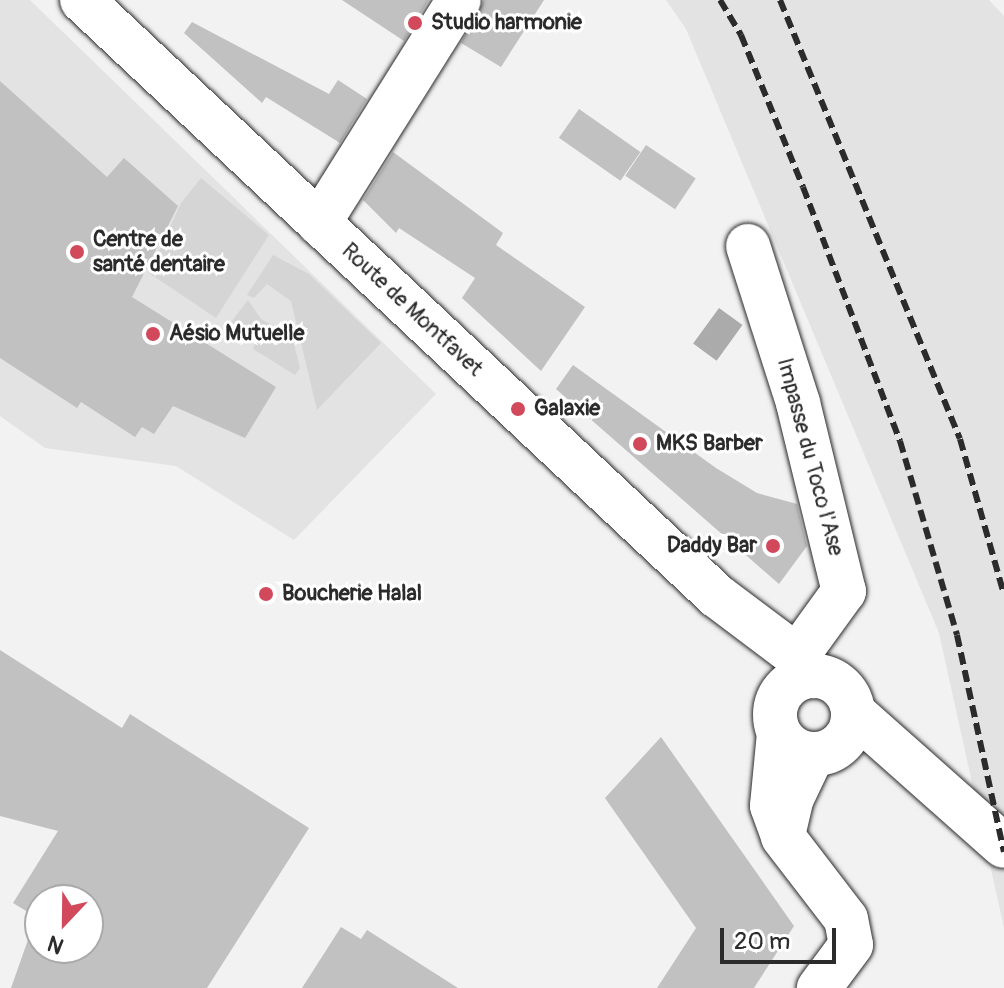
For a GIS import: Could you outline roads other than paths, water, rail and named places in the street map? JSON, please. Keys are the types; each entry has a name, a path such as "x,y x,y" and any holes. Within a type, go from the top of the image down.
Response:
{"main road":[{"name":"Route de Montfavet","path":"82,0 742,620 805,666"},
{"path":"319,223 459,0"},
{"name":"Impasse du Toco l'Ase","path":"748,246 798,403 844,591 805,666"},
{"name":"Route de Montfavet","path":"742,620 813,729"},
{"path":"805,666 786,687 813,729 906,757 1004,846"},
{"path":"813,729 772,806 783,837 846,919 851,945 819,988"}],"railway":[{"path":"720,0 741,35 900,441 957,635 1004,852"},
{"path":"780,0 960,439 1004,594"}],"place":[{"name":"Studio harmonie","path":"415,23"},
{"name":"Centre de santé dentaire","path":"77,252"},
{"name":"Aésio Mutuelle","path":"153,334"},
{"name":"Galaxie","path":"518,409"},
{"name":"MKS Barber","path":"640,444"},
{"name":"Daddy Bar","path":"773,546"},
{"name":"Boucherie Halal","path":"266,594"}]}
